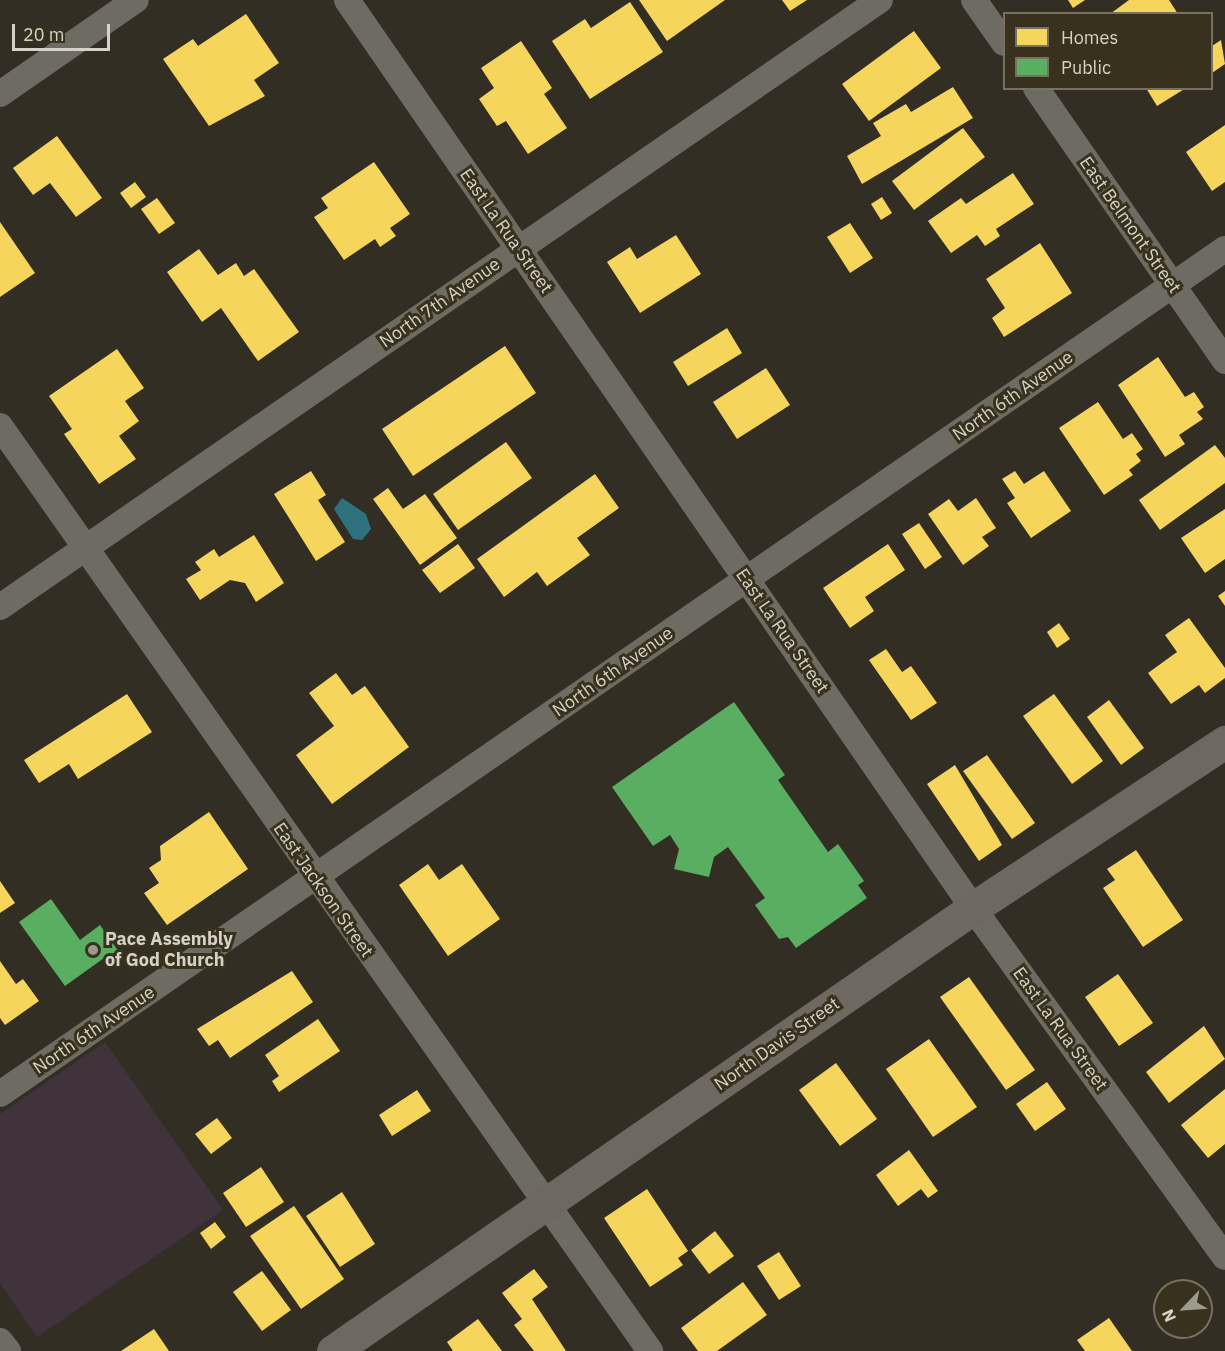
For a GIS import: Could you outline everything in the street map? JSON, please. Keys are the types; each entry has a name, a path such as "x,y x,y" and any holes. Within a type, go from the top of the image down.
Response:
{"main road":[{"name":"North Davis Street","path":"333,1351 973,908 1225,742"}],"street":[{"path":"0,94 136,0"},
{"name":"East La Rua Street","path":"347,0 973,908 1225,1257"},
{"name":"North 7th Avenue","path":"0,607 880,0"},
{"path":"974,0 1003,41"},
{"name":"East Belmont Street","path":"1037,90 1225,361"},
{"name":"North 6th Avenue","path":"0,1094 1225,249"},
{"name":"East Jackson Street","path":"0,426 543,1205 650,1351"},
{"path":"0,1341 8,1351"}],"shaded area":[{"path":"105,1042 223,1210 37,1337 0,1283 0,1114"}],"water":[{"path":"342,498 366,514 371,529 362,540 353,539 334,509"}],"building: Homes":[{"path":"639,0 725,0 667,41"},
{"path":"782,0 807,0 790,11"},
{"path":"1068,0 1085,0 1073,8"},
{"path":"1129,0 1169,0 1177,12 1113,12"},
{"path":"630,2 663,52 590,99 552,41 585,19 591,28"},
{"path":"246,14 279,63 254,80 265,96 209,126 163,59 193,39 198,46"},
{"path":"914,31 941,68 869,121 842,84"},
{"path":"1221,40 1225,64 1213,72 1213,45"},
{"path":"521,41 552,88 544,94 567,128 528,154 506,121 497,126 479,99 494,88 481,68"},
{"path":"953,87 973,118 862,184 847,156 881,136 873,123 906,104 911,112"},
{"path":"1147,90 1183,90 1157,106"},
{"path":"1225,125 1225,182 1212,191 1186,152"},
{"path":"963,128 985,157 914,210 892,181"},
{"path":"57,136 102,198 76,217 50,183 33,195 13,168"},
{"path":"374,162 410,214 390,228 396,236 380,247 375,239 344,260 314,217 328,208 321,198"},
{"path":"1013,173 1034,204 996,229 1000,236 985,246 977,235 951,253 928,221 961,198 966,204"},
{"path":"135,182 146,197 131,208 120,193"},
{"path":"882,197 892,213 881,220 871,204"},
{"path":"157,198 175,223 159,234 141,209"},
{"path":"0,222 35,273 0,297"},
{"path":"850,223 873,258 850,273 827,237"},
{"path":"676,235 701,274 640,313 607,262 630,247 637,259"},
{"path":"1040,243 1072,293 1004,337 992,318 1005,308 986,279"},
{"path":"199,249 218,275 236,263 244,276 254,269 299,332 258,361 221,308 202,322 167,272"},
{"path":"727,328 742,353 688,386 673,362"},
{"path":"505,346 536,393 413,476 382,429"},
{"path":"117,349 144,388 125,401 139,421 119,436 136,459 99,484 64,434 72,429 49,396"},
{"path":"1158,357 1185,397 1194,392 1204,407 1197,412 1203,419 1179,435 1185,444 1165,457 1118,385"},
{"path":"766,368 790,405 737,439 713,402"},
{"path":"1098,402 1123,439 1132,433 1143,449 1136,454 1141,461 1129,470 1133,475 1104,495 1059,428"},
{"path":"506,442 532,478 458,530 433,494"},
{"path":"1215,445 1225,458 1225,483 1160,530 1139,500"},
{"path":"311,471 326,495 318,500 345,542 316,561 274,494"},
{"path":"1015,471 1024,484 1044,471 1071,511 1031,538 1007,503 1015,498 1002,479"},
{"path":"595,474 619,508 577,538 590,555 547,586 537,572 504,597 477,559"},
{"path":"388,488 403,509 425,494 457,538 420,565 373,499"},
{"path":"976,498 996,528 982,537 989,546 963,565 928,514 949,499 958,511"},
{"path":"1225,509 1225,559 1205,573 1181,538"},
{"path":"919,523 942,557 925,569 902,534"},
{"path":"254,535 284,583 256,602 245,583 230,580 200,600 186,579 201,570 195,562 214,549 219,557"},
{"path":"458,544 475,568 440,593 422,570"},
{"path":"888,544 905,570 865,597 874,611 850,628 823,588"},
{"path":"1225,591 1225,606 1218,596"},
{"path":"1189,618 1225,668 1225,678 1205,693 1199,685 1171,704 1148,673 1177,652 1165,635"},
{"path":"1059,623 1070,639 1057,648 1047,632"},
{"path":"886,649 902,672 911,666 937,703 911,720 869,660"},
{"path":"336,673 352,695 365,686 409,747 332,804 296,755 334,726 309,693"},
{"path":"127,694 152,732 78,779 69,764 39,783 24,760"},
{"path":"1054,694 1103,761 1072,784 1023,716"},
{"path":"1109,700 1144,748 1121,765 1087,717"},
{"path":"987,755 1035,823 1012,839 963,771"},
{"path":"955,765 1002,845 979,861 927,784"},
{"path":"209,812 248,869 167,925 144,893 159,883 149,868 161,860 160,846"},
{"path":"1136,850 1183,920 1143,947 1103,888 1115,880 1107,869"},
{"path":"428,864 439,880 462,864 500,919 448,956 399,885"},
{"path":"0,881 15,903 0,913"},
{"path":"0,961 16,984 23,979 39,1001 5,1025 0,1018"},
{"path":"292,971 313,1002 230,1058 218,1040 209,1046 197,1029"},
{"path":"1118,974 1153,1023 1119,1046 1085,997"},
{"path":"969,977 1035,1070 1006,1090 940,997"},
{"path":"318,1019 340,1051 279,1092 272,1081 279,1076 265,1055"},
{"path":"1204,1026 1225,1059 1169,1103 1146,1072"},
{"path":"929,1039 977,1107 933,1137 886,1069"},
{"path":"836,1063 877,1119 840,1146 799,1090"},
{"path":"1047,1082 1066,1109 1035,1131 1016,1104"},
{"path":"1225,1089 1225,1144 1208,1158 1181,1125"},
{"path":"417,1090 431,1111 392,1136 379,1115"},
{"path":"217,1118 232,1138 211,1154 195,1134"},
{"path":"909,1150 938,1191 928,1198 921,1189 898,1206 876,1175"},
{"path":"261,1167 284,1202 246,1227 223,1193"},
{"path":"647,1189 688,1251 678,1258 683,1265 650,1287 604,1218"},
{"path":"342,1192 375,1244 340,1267 306,1216"},
{"path":"294,1206 344,1279 301,1309 250,1236"},
{"path":"215,1222 226,1237 211,1249 200,1233"},
{"path":"715,1231 734,1256 709,1274 691,1250"},
{"path":"779,1252 801,1286 779,1300 757,1266"},
{"path":"534,1269 548,1287 532,1299 566,1351 534,1351 514,1325 522,1319 502,1293"},
{"path":"262,1271 291,1310 262,1331 233,1292"},
{"path":"743,1282 767,1315 717,1351 698,1351 681,1328"},
{"path":"1109,1318 1132,1351 1085,1351 1077,1340"},
{"path":"478,1319 502,1351 453,1351 447,1342"},
{"path":"154,1329 169,1351 121,1351"}],"building: Public":[{"path":"734,702 785,775 778,780 828,852 838,844 864,881 858,885 867,898 796,948 788,937 779,939 755,905 765,898 728,847 714,857 709,877 674,869 679,849 670,835 653,846 612,787"},
{"path":"51,899 80,940 100,925 121,955 108,964 104,958 65,986 19,922"}],"place":[{"name":"Pace Assembly of God Church","path":"93,950"}]}
